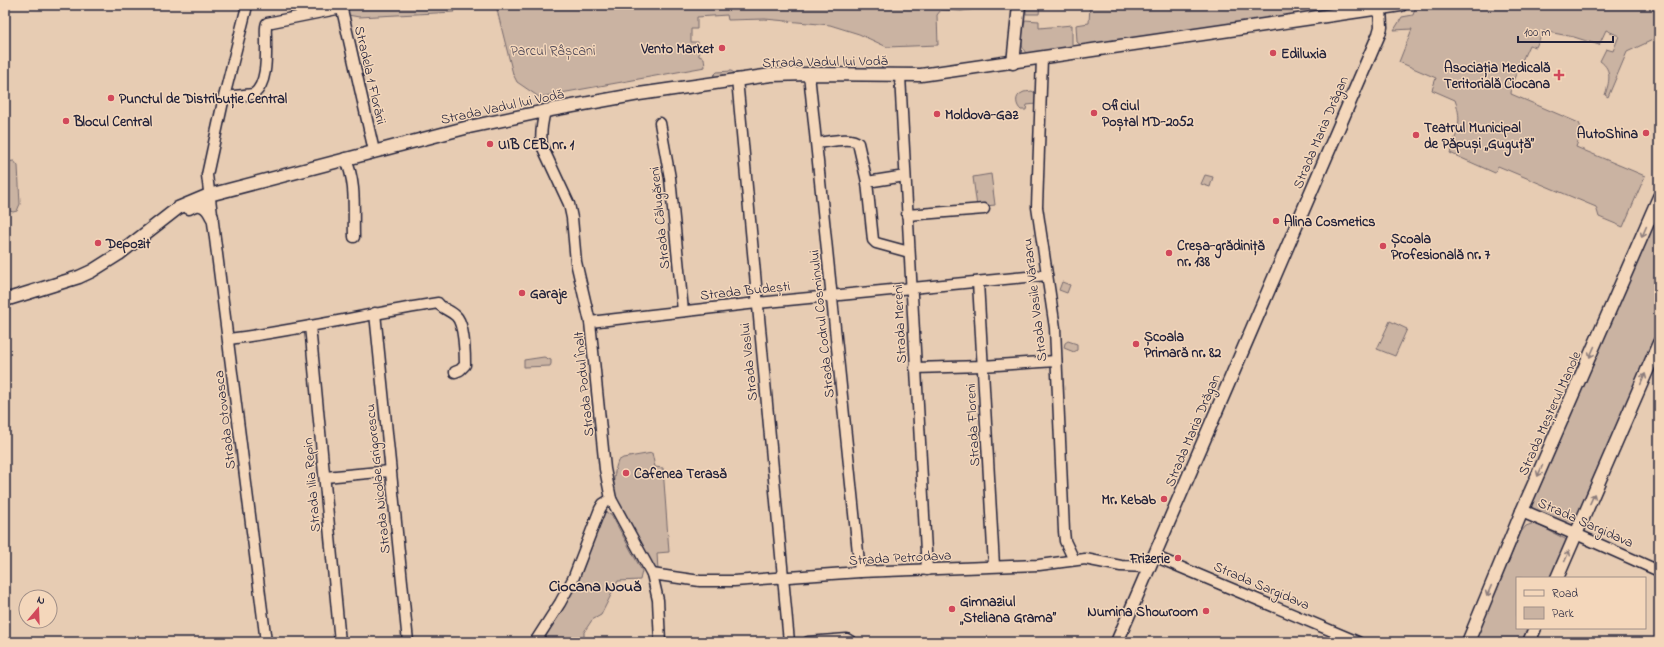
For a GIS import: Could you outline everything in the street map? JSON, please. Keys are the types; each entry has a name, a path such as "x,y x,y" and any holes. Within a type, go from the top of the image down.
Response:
{"main road":[{"path":"1013,63 1019,5"},
{"name":"Strada Vadul lui Vodă","path":"5,300 80,277 104,265 178,208 209,195 345,158 469,127 545,111 737,79 771,75 809,74 921,75 1013,63 1401,5"},
{"name":"Strada Maria Drăgan","path":"1117,642 1379,34 1381,28 1380,8"},
{"name":"Strada Meșterul Manole","path":"1468,642 1522,511 1659,197"},
{"path":"132,244 195,205 207,207 212,217"},
{"path":"1557,577 1659,343"},
{"name":"Strada Sargidava","path":"1522,511 1576,534"},
{"path":"1529,642 1536,629"}],"street":[{"path":"209,195 207,175 246,5"},
{"path":"224,97 254,94 260,88 263,81 265,65 266,23 341,7"},
{"name":"Stradela 1 Florării","path":"341,7 374,151"},
{"name":"Strada Vasile Vărzaru","path":"1042,58 1037,207 1046,275 1051,297 1054,328 1064,532 1065,541 1074,560"},
{"name":"Strada Codrul Cosminului","path":"809,74 860,572"},
{"name":"Strada Mereni","path":"900,76 927,570"},
{"name":"Strada Vaslui","path":"737,79 789,642"},
{"name":"Strada Podul Înalt","path":"545,111 541,132 542,146 569,204 575,232 576,262 590,322 605,469 611,499 652,574 658,600 660,642"},
{"name":"Strada Călugăreni","path":"660,122 670,178 682,311"},
{"path":"817,143 850,139 858,143 867,182 873,240 876,243 909,252"},
{"path":"345,158 349,165 353,183 354,237"},
{"path":"867,182 905,176"},
{"name":"Strada Otovasca","path":"209,195 266,642"},
{"path":"907,215 984,209"},
{"name":"Strada Budești","path":"590,322 757,303 1046,275"},
{"name":"Strada Floreni","path":"978,282 994,566"},
{"path":"228,339 438,303 440,307 458,318 462,328 465,365 463,368 455,372"},
{"name":"Strada Nicolae Grigorescu","path":"375,313 408,642"},
{"name":"Strada Ilia Repin","path":"310,326 340,642"},
{"path":"915,368 982,366 1056,361"},
{"path":"325,477 390,471"},
{"path":"535,642 560,603 573,579 600,509 611,499"},
{"name":"Strada Sargidava","path":"1576,534 1659,571"},
{"name":"Strada Petrodava","path":"652,574 716,581 784,578 860,572 1039,565 1085,559 1121,566 1152,561"},
{"name":"Strada Sargidava","path":"1152,561 1358,642"},
{"path":"808,642 847,639 852,642"}],"green space":[{"path":"374,5 456,5 457,9 454,12 359,17 348,15 347,11 351,8"},
{"name":"Parcul Râșcani","path":"507,5 994,5 993,7 961,11 941,10 937,15 938,45 887,47 859,34 830,25 765,19 728,20 727,15 697,17 697,29 691,29 691,42 698,42 699,56 704,58 705,67 539,97 517,82 513,74 497,10"},
{"path":"1026,5 1040,5 1039,14 1026,14"},
{"path":"1090,5 1366,5 1082,46 1077,42 1076,25 1089,23"},
{"path":"1441,5 1659,5 1659,37 1627,52 1608,97 1605,95 1609,81 1607,68 1600,61 1606,49 1613,51 1619,36 1606,30 1599,45 1574,37 1543,31 1536,47 1529,45 1512,83 1511,94 1579,123 1582,130 1576,147 1645,176 1623,227 1599,217 1596,207 1498,166 1495,173 1450,153 1457,133 1459,121 1455,100 1432,90 1436,78 1399,62 1412,29 1394,30 1402,17 1413,15 1415,9"},
{"path":"1025,20 1039,21 1039,28 1072,25 1072,47 1028,54 1023,48 1022,43"},
{"path":"731,71 736,74 712,77 717,72"},
{"path":"1032,91 1038,95 1036,104 1027,105 1026,110 1021,110 1017,104 1019,94"},
{"path":"14,161 18,166 20,204 17,211 13,212 5,209 5,162"},
{"path":"991,174 995,205 977,207 973,177"},
{"path":"1205,175 1213,177 1210,187 1201,184"},
{"path":"1659,210 1659,330 1573,528 1532,510 1532,505"},
{"path":"1062,282 1070,285 1067,293 1059,290"},
{"path":"1390,321 1407,329 1395,356 1377,349"},
{"path":"1068,341 1077,344 1077,350 1074,352 1064,348 1065,343"},
{"path":"544,357 551,360 550,366 524,367 524,360"},
{"path":"652,453 655,467 663,468 669,552 657,553 658,571 653,569 625,518 616,497 614,488 614,474 618,461 623,458"},
{"path":"604,512 611,514 642,571 640,580 618,581 601,615 592,620 584,632 586,642 542,642 577,585"},
{"path":"1534,523 1567,540 1552,577 1516,577 1516,629 1530,629 1524,642 1474,642 1521,532 1526,526"}],"place":[{"name":"Vento Market","path":"722,48"},
{"name":"Ediluxia","path":"1273,53"},
{"name":"Asociația Medicală Teritorială Ciocana","path":"1559,75"},
{"name":"Punctul de Distribuție Central","path":"111,98"},
{"name":"Oficiul Poștal MD-2052","path":"1094,113"},
{"name":"Moldova-Gaz","path":"937,114"},
{"name":"Blocul Central","path":"66,121"},
{"name":"AutoShina","path":"1646,133"},
{"name":"Teatrul Municipal de Păpuși „Guguță”","path":"1416,135"},
{"name":"UIB CEB nr. 1","path":"490,144"},
{"name":"Alina Cosmetics","path":"1276,221"},
{"name":"Depozit","path":"98,243"},
{"name":"Școala Profesională nr. 7","path":"1383,246"},
{"name":"Creșa-grădiniță nr. 138","path":"1169,253"},
{"name":"Garaje","path":"522,293"},
{"name":"Școala Primară nr. 82","path":"1136,344"},
{"name":"Cafenea Terasă","path":"626,473"},
{"name":"Mr. Kebab","path":"1164,499"},
{"name":"Frizerie","path":"1178,558"},
{"name":"Gimnaziul „Steliana Grama”","path":"952,609"},
{"name":"Numina Showroom","path":"1206,611"}],"district":[{"name":"Ciocana Nouă","path":"595,585"}]}
